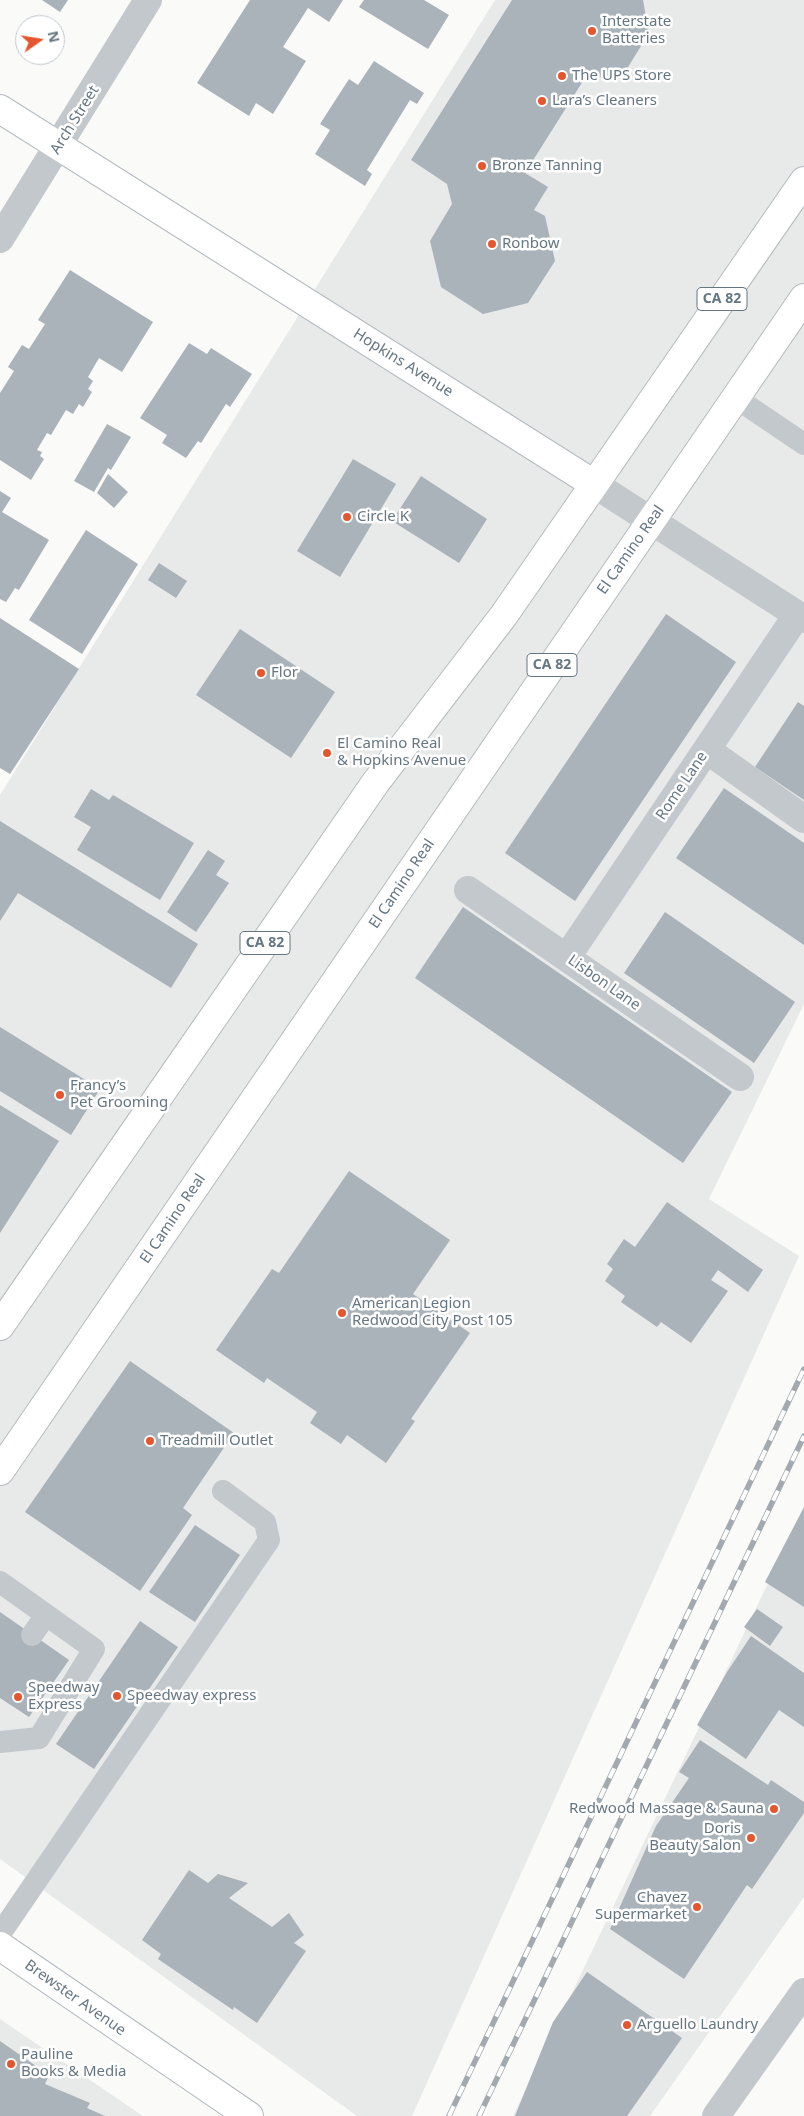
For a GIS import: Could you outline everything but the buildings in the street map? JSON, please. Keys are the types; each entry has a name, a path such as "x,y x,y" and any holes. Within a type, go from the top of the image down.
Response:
{"main road":[{"name":"Hopkins Avenue","path":"0,109 594,484"},
{"name":"CA 82","path":"0,1326 376,782 504,616 804,181"},
{"name":"El Camino Real","path":"0,1472 804,298"},
{"name":"Brewster Avenue","path":"0,1946 237,2113"}],"street":[{"name":"Arch Street","path":"0,239 148,0"},
{"name":"Hopkins Avenue","path":"594,484 801,617"},
{"name":"Rome Lane","path":"567,957 707,750 801,617"},
{"path":"707,750 804,819"},
{"name":"Lisbon Lane","path":"468,890 740,1077"},
{"path":"716,2116 804,1992"}],"lane":[{"path":"736,398 803,442"},
{"path":"0,1934 269,1540 265,1522 223,1491"},
{"path":"0,1582 94,1649 39,1738 0,1742"},
{"path":"32,1635 46,1615"}],"shaded area":[{"path":"495,0 804,0 804,1004 709,1199 799,1256 412,2116 357,2116 0,1859 0,795"},
{"path":"804,1508 804,1897 650,2116 513,2116"},
{"path":"0,2019 143,2116 0,2116"}],"railway":[{"path":"449,2116 804,1369"},
{"path":"479,2116 804,1436"}],"place":[{"name":"Interstate Batteries","path":"592,31"},
{"name":"The UPS Store","path":"562,76"},
{"name":"Lara’s Cleaners","path":"542,101"},
{"name":"Bronze Tanning","path":"482,166"},
{"name":"Ronbow","path":"492,244"},
{"name":"Circle K","path":"347,517"},
{"name":"Flor","path":"261,673"},
{"name":"El Camino Real & Hopkins Avenue","path":"327,753"},
{"name":"Francy’s Pet Grooming","path":"60,1095"},
{"name":"American Legion Redwood City Post 105","path":"342,1313"},
{"name":"Treadmill Outlet","path":"150,1441"},
{"name":"Speedway express","path":"117,1696"},
{"name":"Speedway Express","path":"18,1697"},
{"name":"Redwood Massage & Sauna","path":"774,1809"},
{"name":"Doris Beauty Salon","path":"751,1838"},
{"name":"Chavez Supermarket","path":"697,1907"},
{"name":"Arguello Laundry","path":"627,2025"},
{"name":"Pauline Books & Media","path":"11,2064"}]}
